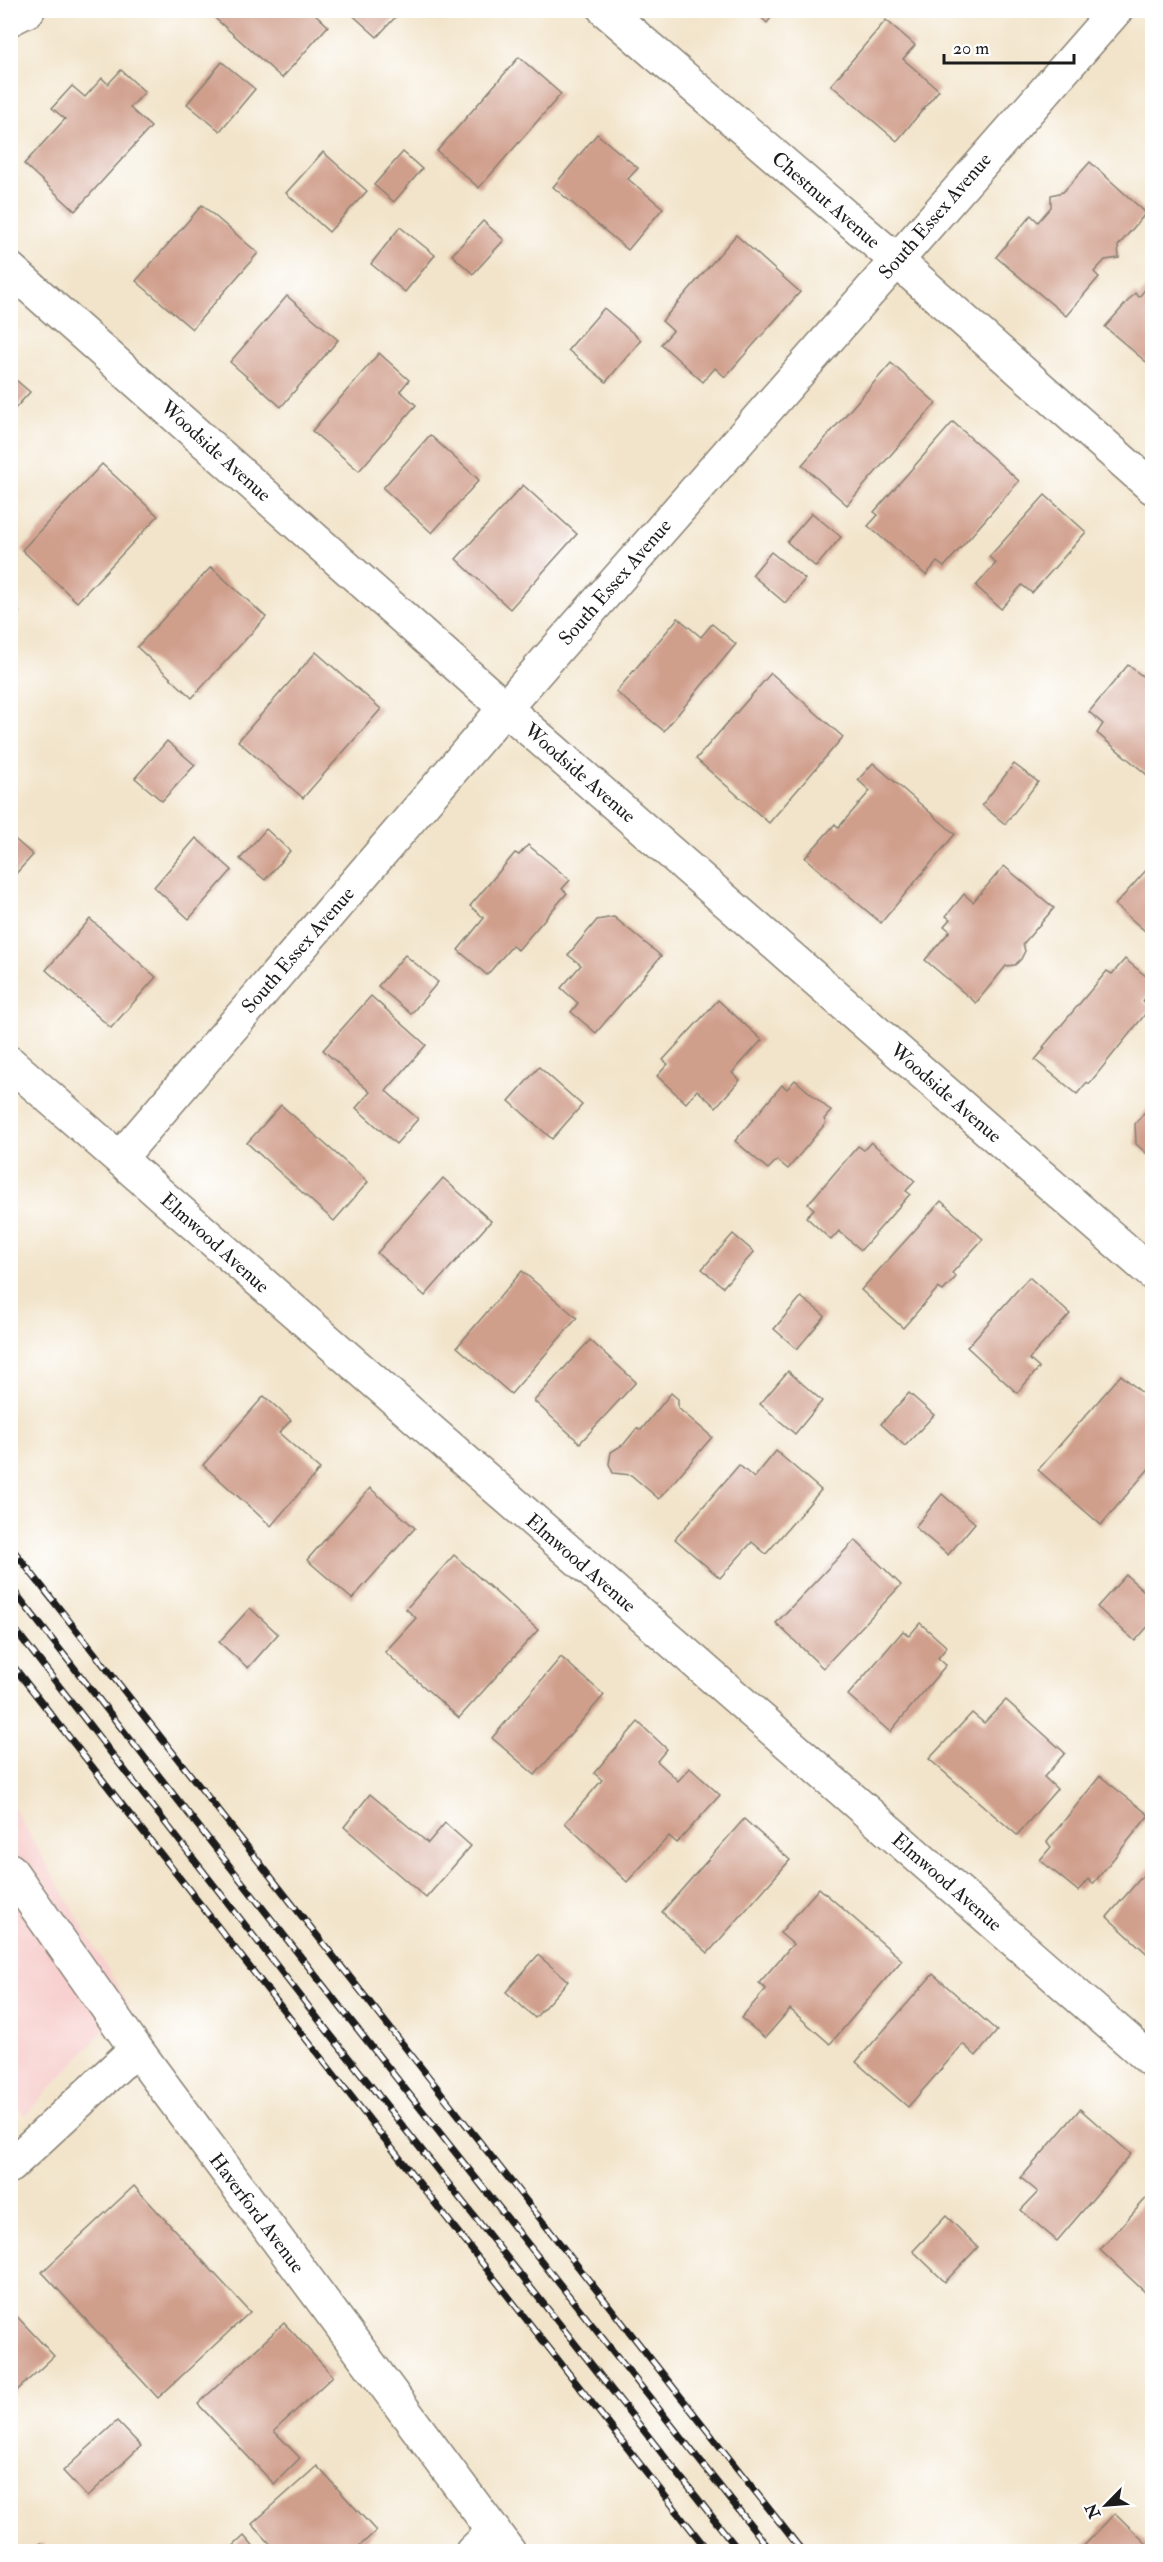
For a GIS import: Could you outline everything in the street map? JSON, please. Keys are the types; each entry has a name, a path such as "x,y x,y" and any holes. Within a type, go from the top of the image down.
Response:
{"street":[{"path":"10,19 28,10"},
{"name":"Chestnut Avenue","path":"605,10 896,260 1152,487"},
{"name":"South Essex Avenue","path":"120,1158 505,708 1116,10"},
{"name":"Woodside Avenue","path":"10,270 505,708 1152,1273"},
{"name":"Elmwood Avenue","path":"10,1063 271,1294 1152,2061"},
{"name":"Haverford Avenue","path":"10,1870 492,2545"},
{"path":"10,2166 136,2049"}],"shaded area":[{"path":"10,1801 128,2004 25,2116 10,2101"}],"building":[{"path":"206,10 311,10 328,26 282,78"},
{"path":"347,10 402,10 377,37"},
{"path":"753,10 777,10 767,23"},
{"path":"886,20 915,45 903,59 939,90 897,141 831,85"},
{"path":"519,57 561,94 479,188 437,151"},
{"path":"222,62 255,89 220,131 187,104"},
{"path":"121,70 145,92 130,108 151,127 75,211 24,164 65,119 52,108 72,86 85,97 102,78 108,84"},
{"path":"597,134 638,168 628,179 663,208 628,250 553,187"},
{"path":"323,152 367,191 329,232 286,193"},
{"path":"403,152 422,169 394,202 374,185"},
{"path":"1090,162 1146,213 1118,246 1119,258 1105,260 1094,272 1099,277 1066,316 996,257 1031,215 1038,222 1051,207 1051,195 1063,192"},
{"path":"202,205 258,253 192,329 136,281"},
{"path":"483,221 504,240 473,274 452,255"},
{"path":"400,227 435,255 405,292 371,264"},
{"path":"736,235 800,292 725,377 715,368 703,382 661,344 673,331 662,321"},
{"path":"1152,281 1152,367 1105,327 1135,293 1139,297"},
{"path":"287,296 338,340 281,407 230,362"},
{"path":"604,308 641,340 606,382 568,350"},
{"path":"379,353 409,380 400,391 416,405 359,471 312,431"},
{"path":"891,363 936,403 847,505 802,465"},
{"path":"10,375 30,392 10,414"},
{"path":"953,422 1019,481 944,567 937,562 926,575 868,526 878,515 874,512"},
{"path":"430,435 479,480 432,533 383,488"},
{"path":"102,464 158,516 77,602 22,550"},
{"path":"523,485 577,534 510,609 456,559"},
{"path":"1045,495 1086,532 1032,593 1022,585 1001,609 976,586 996,563 989,557"},
{"path":"812,513 841,537 816,567 787,542"},
{"path":"771,552 805,579 785,603 752,575"},
{"path":"211,567 266,617 192,698 137,647"},
{"path":"10,604 19,612 10,620"},
{"path":"678,618 701,637 712,624 736,644 664,731 616,692"},
{"path":"316,652 381,709 303,798 238,741"},
{"path":"1128,665 1150,682 1152,679 1152,779 1097,733 1103,724 1089,712"},
{"path":"771,673 843,737 769,823 696,759"},
{"path":"167,741 195,765 162,801 135,778"},
{"path":"873,763 955,834 881,923 805,858 835,824 838,828 870,791 858,780"},
{"path":"1014,764 1038,782 1005,824 982,805"},
{"path":"266,829 290,851 265,880 240,859"},
{"path":"10,835 33,855 10,880"},
{"path":"196,838 232,870 189,919 154,887"},
{"path":"528,845 570,880 562,889 567,893 518,950 512,946 487,975 458,950 484,918 470,906 515,853 519,855"},
{"path":"1004,866 1054,908 1023,944 1025,951 1021,959 1015,965 1006,966 976,1003 925,960 950,931 944,926 950,919 946,916 964,894 973,902"},
{"path":"1149,867 1152,870 1152,922 1145,931 1115,905"},
{"path":"614,917 661,956 596,1033 571,1012 578,1003 561,988 581,965 568,955 597,920"},
{"path":"90,919 156,977 111,1028 46,970"},
{"path":"405,955 438,982 411,1014 378,986"},
{"path":"1125,959 1152,981 1152,990 1143,1001 1151,1007 1089,1084 1087,1082 1077,1094 1035,1060 1045,1048 1043,1047 1107,971 1112,974"},
{"path":"371,996 426,1045 386,1091 418,1119 396,1144 356,1108 370,1092 323,1050"},
{"path":"718,1000 762,1040 732,1073 740,1080 716,1107 697,1090 686,1103 657,1076 668,1064 663,1060"},
{"path":"539,1067 582,1105 552,1139 509,1101"},
{"path":"795,1080 831,1111 824,1119 826,1123 788,1169 777,1160 768,1169 735,1141 782,1085 787,1089"},
{"path":"1152,1103 1152,1158 1136,1144 1135,1124"},
{"path":"281,1105 368,1182 334,1221 247,1143"},
{"path":"871,1142 915,1181 906,1191 910,1194 861,1250 839,1231 831,1240 806,1217 814,1209 808,1204 858,1146 864,1150"},
{"path":"443,1178 491,1221 425,1296 377,1253"},
{"path":"941,1201 983,1239 952,1273 956,1277 943,1291 938,1288 903,1328 861,1290"},
{"path":"733,1234 754,1252 723,1287 702,1269"},
{"path":"522,1271 577,1318 511,1394 457,1347"},
{"path":"1029,1277 1070,1314 1029,1359 1039,1368 1017,1393 967,1347"},
{"path":"801,1297 825,1316 797,1349 774,1329"},
{"path":"590,1340 636,1382 580,1443 534,1401"},
{"path":"788,1371 822,1401 795,1434 760,1404"},
{"path":"1121,1375 1152,1401 1152,1465 1101,1525 1038,1470"},
{"path":"671,1393 678,1399 678,1408 712,1437 659,1499 631,1475 613,1473 609,1464 611,1452 624,1444 637,1428 641,1430"},
{"path":"909,1393 934,1415 905,1446 881,1424"},
{"path":"264,1396 291,1420 279,1433 320,1469 271,1526 203,1465"},
{"path":"776,1451 821,1490 766,1554 752,1542 720,1578 675,1539 739,1465 754,1478"},
{"path":"370,1488 415,1528 352,1599 307,1560"},
{"path":"942,1494 975,1523 948,1555 915,1527"},
{"path":"855,1540 901,1585 823,1668 776,1623"},
{"path":"454,1555 538,1630 459,1718 385,1652 416,1618 406,1609"},
{"path":"1126,1575 1152,1598 1152,1622 1135,1641 1097,1607"},
{"path":"250,1608 278,1634 248,1668 219,1642"},
{"path":"920,1623 947,1647 938,1658 946,1665 890,1732 848,1695 903,1631 909,1636"},
{"path":"561,1657 604,1695 535,1775 492,1738"},
{"path":"1006,1700 1065,1753 1044,1777 1057,1789 1017,1835 929,1759 972,1713 984,1723"},
{"path":"638,1722 667,1749 657,1761 678,1781 690,1768 720,1795 677,1843 669,1836 627,1882 565,1823 602,1780 594,1773"},
{"path":"1100,1776 1149,1815 1093,1884 1088,1879 1078,1891 1040,1860 1051,1847 1047,1842"},
{"path":"370,1794 428,1843 445,1823 471,1846 426,1898 344,1827"},
{"path":"744,1819 790,1860 708,1953 662,1912"},
{"path":"1152,1865 1152,1958 1107,1917"},
{"path":"819,1888 902,1960 830,2044 790,2009 765,2038 741,2018 766,1989 759,1983 793,1944 780,1933"},
{"path":"538,1955 568,1981 535,2018 506,1992"},
{"path":"933,1974 997,2031 976,2056 963,2044 908,2107 856,2062"},
{"path":"1080,2109 1131,2154 1057,2241 1021,2210 1038,2192 1021,2178"},
{"path":"134,2186 250,2312 158,2398 42,2272"},
{"path":"1150,2194 1152,2197 1152,2286 1146,2293 1100,2250"},
{"path":"946,2216 978,2247 945,2282 913,2251"},
{"path":"10,2309 54,2356 10,2397"},
{"path":"284,2323 333,2376 274,2431 300,2458 274,2484 198,2404"},
{"path":"117,2421 141,2446 87,2497 63,2471"},
{"path":"317,2466 376,2531 353,2552 278,2552 252,2524"},
{"path":"1115,2513 1152,2549 1152,2552 1078,2552"},
{"path":"244,2536 258,2552 227,2552"},
{"path":"41,2543 50,2552 32,2552"}],"railway":[{"path":"10,1546 803,2552"},
{"path":"10,1586 772,2552"},
{"path":"10,1623 329,2033 740,2552"},
{"path":"10,1662 709,2552"}]}
